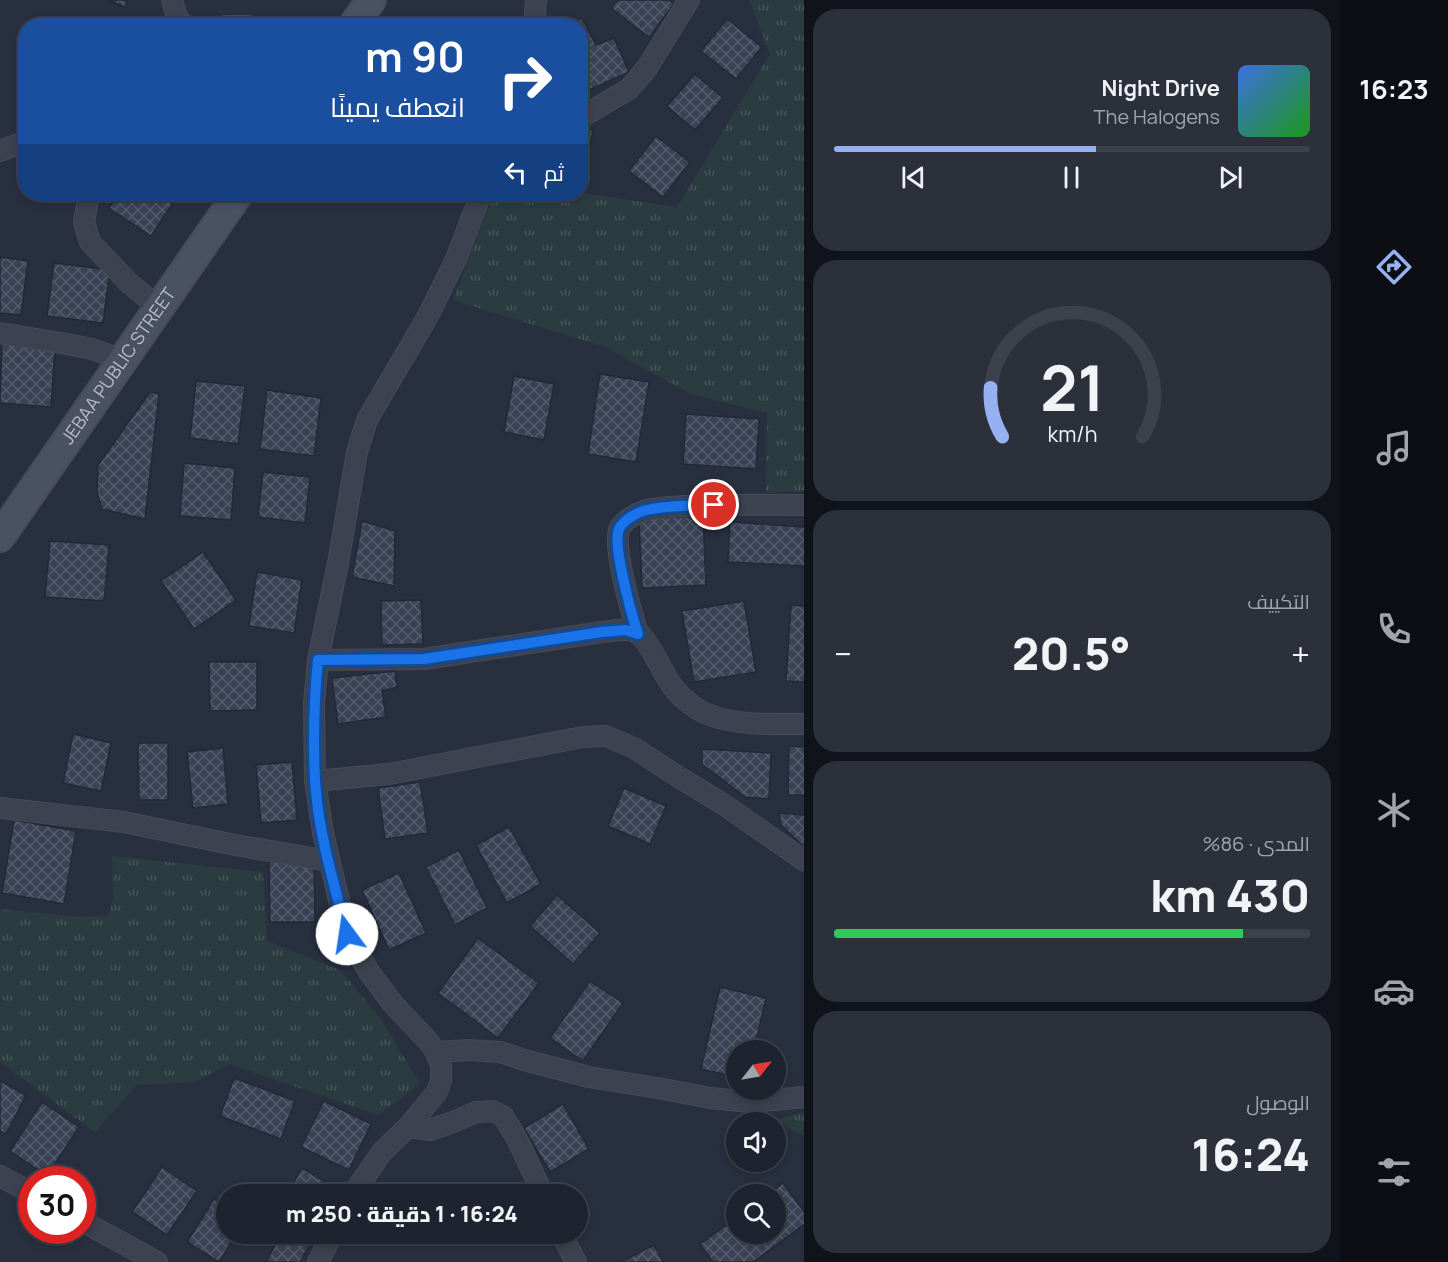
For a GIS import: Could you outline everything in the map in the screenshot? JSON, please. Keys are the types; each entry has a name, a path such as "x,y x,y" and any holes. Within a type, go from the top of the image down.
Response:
{"main road":[{"path":"359,18 371,0"},
{"name":"JEBAA PUBLIC STREET","path":"0,537 233,201"}],"street":[{"path":"172,0 179,18"},
{"path":"535,18 537,0"},
{"path":"588,113 629,89 647,69 689,0"},
{"path":"0,151 18,144"},
{"path":"88,201 84,222 90,242 128,282 159,308"},
{"path":"360,1184 382,1152 408,1127 437,1092 441,1080 441,1065 436,1052 427,1040 394,1005 369,972 347,934 322,833 315,782 314,702 318,660 357,452 367,420 428,316 456,259 478,201"},
{"path":"0,333 75,345 123,360"},
{"path":"804,506 714,505 655,508 629,518 619,529 618,546 638,634 647,644 672,687 695,707 723,720 757,724 804,724"},
{"path":"318,660 424,659 602,632 626,630 638,634"},
{"path":"315,782 389,774 583,737 606,736 634,748 723,804 804,861"},
{"path":"0,808 124,822 235,845 329,861"},
{"path":"436,1052 469,1050 500,1052 589,1077 710,1098 750,1102 804,1097"},
{"path":"408,1127 430,1130 476,1112 492,1111 503,1116 516,1137 538,1184"},
{"path":"0,1176 18,1186"},
{"path":"96,1229 157,1262"},
{"path":"318,1262 327,1244"},
{"path":"567,1244 576,1262"}],"green space":[{"path":"749,0 804,0 804,491 766,493 767,413 691,394 605,347 453,300 491,201 588,201 588,194 677,207 770,54"},
{"path":"112,856 263,872 267,941 340,970 381,1019 420,1084 379,1115 229,1064 194,1082 137,1085 95,1132 0,1062 0,909 80,917 108,916 113,900"},
{"path":"804,1112 804,1136 786,1126 786,1117"}],"building":[{"path":"108,0 127,0 125,7"},
{"path":"618,0 669,0 674,4 649,37 611,8"},
{"path":"727,19 762,47 736,79 701,51"},
{"path":"588,30 596,45 614,38 629,72 588,90"},
{"path":"695,74 723,98 695,130 667,106"},
{"path":"588,129 593,130 588,156"},
{"path":"656,136 690,162 663,197 629,171"},
{"path":"114,201 174,201 151,236 109,208"},
{"path":"0,257 28,261 21,315 0,313"},
{"path":"54,263 110,270 103,323 47,316"},
{"path":"2,344 55,348 51,407 0,403"},
{"path":"600,374 649,382 636,462 588,454"},
{"path":"514,376 554,384 544,440 504,432"},
{"path":"196,381 245,386 238,444 190,438"},
{"path":"267,390 321,398 314,456 260,449"},
{"path":"150,392 159,394 145,519 102,509 97,492 98,465"},
{"path":"686,414 759,419 756,469 683,464"},
{"path":"184,463 235,468 231,520 180,516"},
{"path":"263,472 310,477 305,523 258,517"},
{"path":"703,516 706,585 642,588 639,519"},
{"path":"362,521 395,531 394,586 352,577"},
{"path":"730,522 804,527 804,566 728,562"},
{"path":"50,541 109,545 104,601 45,597"},
{"path":"203,552 236,600 194,629 161,581"},
{"path":"257,572 302,580 294,633 249,626"},
{"path":"421,600 423,644 382,645 381,601"},
{"path":"744,601 756,672 694,682 682,611"},
{"path":"791,605 804,606 804,682 786,681"},
{"path":"209,662 257,662 257,710 210,711"},
{"path":"395,671 397,687 382,691 386,717 338,724 332,678"},
{"path":"73,734 111,743 101,791 63,783"},
{"path":"138,743 168,743 168,800 139,800"},
{"path":"789,746 804,747 804,795 788,795"},
{"path":"223,748 228,804 193,808 187,752"},
{"path":"702,749 771,753 769,799 745,797 702,764"},
{"path":"292,762 297,820 261,823 256,765"},
{"path":"420,782 428,833 385,839 378,788"},
{"path":"624,788 666,806 650,844 608,826"},
{"path":"780,813 804,815 804,847 780,824"},
{"path":"14,820 76,831 64,904 2,893"},
{"path":"509,827 541,884 507,903 476,845"},
{"path":"459,850 487,908 455,925 426,867"},
{"path":"314,861 315,922 270,922 269,862"},
{"path":"399,873 426,933 389,950 362,890"},
{"path":"557,895 600,933 573,964 530,926"},
{"path":"478,938 539,983 498,1038 438,993"},
{"path":"590,981 623,1003 583,1061 550,1038"},
{"path":"720,987 766,998 756,1040 726,1040 726,1075 701,1069"},
{"path":"234,1078 295,1101 281,1139 220,1116"},
{"path":"0,1081 26,1095 6,1134 0,1131"},
{"path":"324,1101 371,1124 349,1170 301,1147"},
{"path":"42,1102 79,1127 54,1166 32,1166 10,1151"},
{"path":"563,1104 589,1149 550,1172 524,1128"},
{"path":"162,1167 197,1191 167,1235 132,1212"},
{"path":"302,1168 329,1184 293,1184"},
{"path":"786,1187 804,1212 804,1225 786,1238"},
{"path":"214,1199 216,1200 216,1244 230,1244 219,1262 187,1242"},
{"path":"726,1225 726,1244 778,1244 753,1262 713,1262 700,1244"},
{"path":"276,1244 310,1244 300,1262 266,1262"},
{"path":"654,1245 663,1262 621,1262"}],"route":[{"path":"347,934 322,833 315,782 314,702 318,660 424,659 602,632 626,630 638,634 618,546 619,529 629,518 655,508 714,505"}]}
